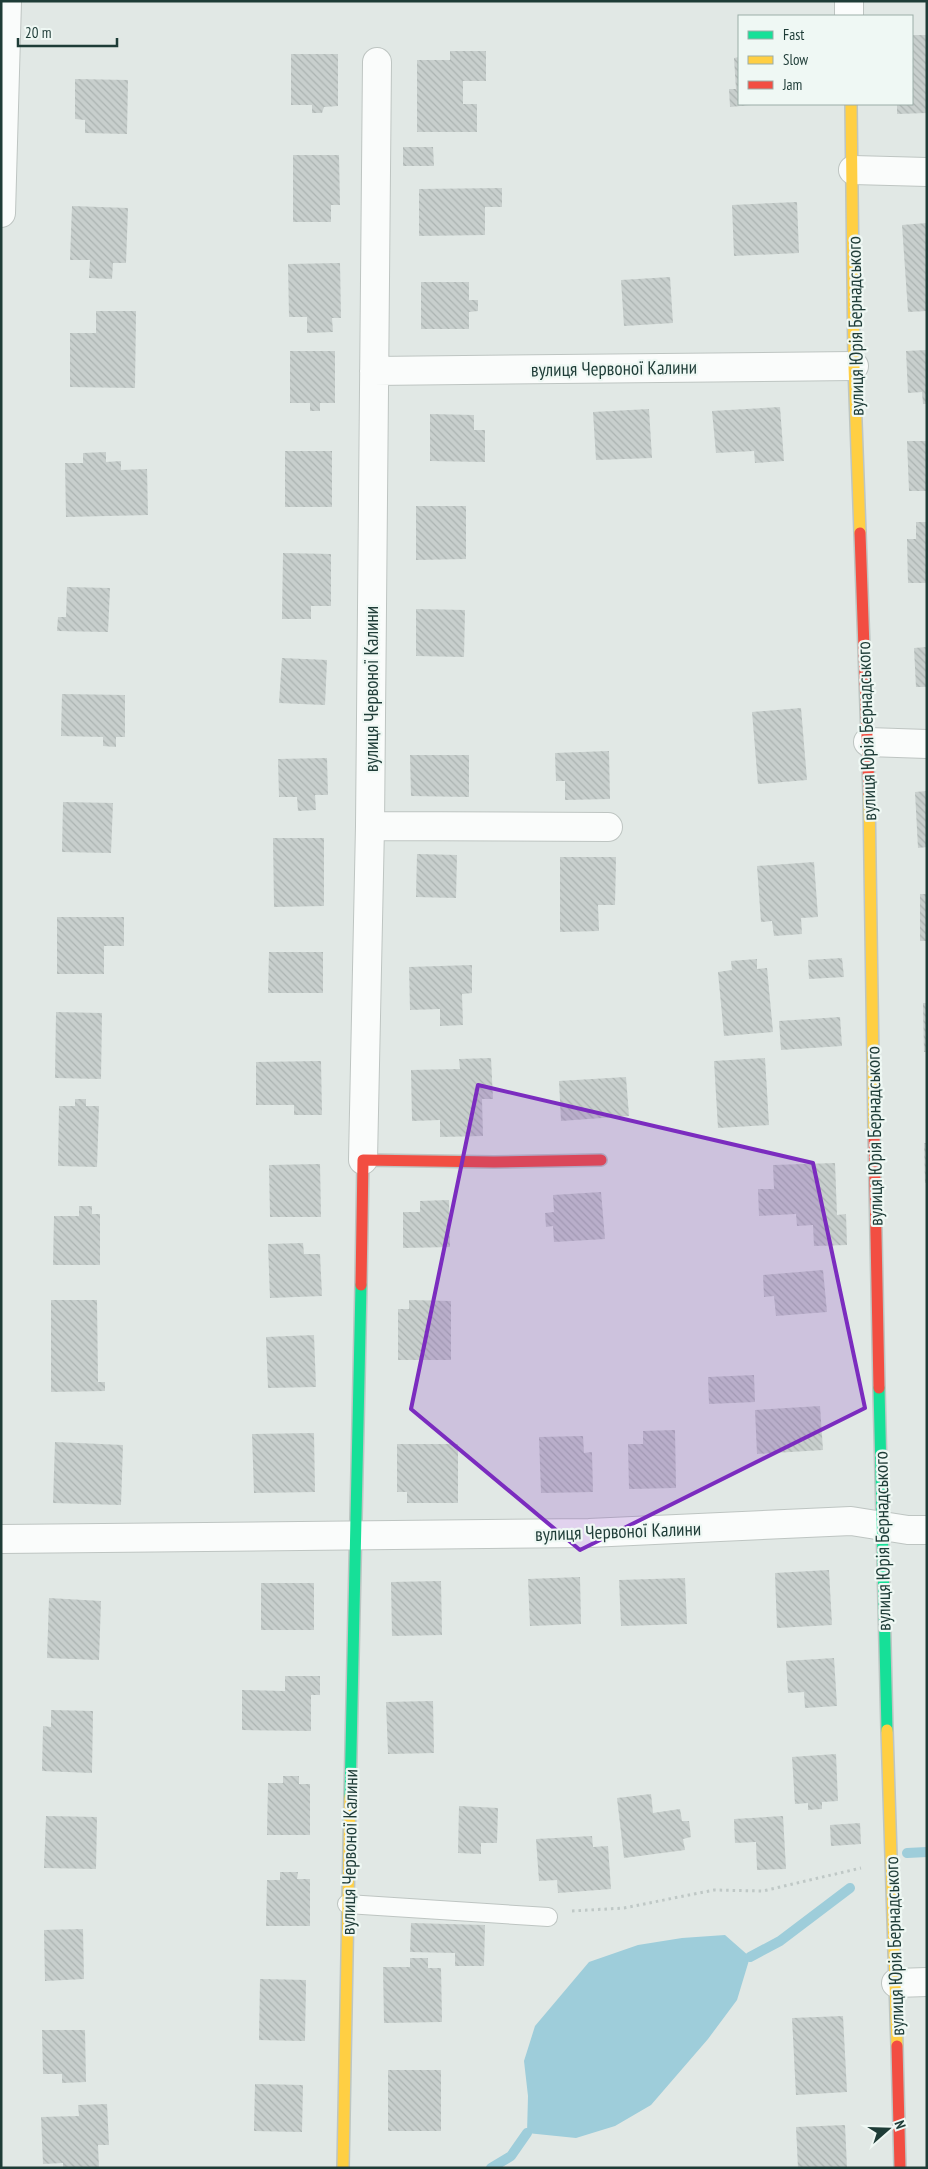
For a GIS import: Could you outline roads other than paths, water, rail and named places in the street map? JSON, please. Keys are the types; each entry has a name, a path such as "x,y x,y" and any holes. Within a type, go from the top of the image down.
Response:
{"street":[{"path":"1,214 7,1"},
{"path":"849,1 849,15"},
{"name":"вулиця Червоної Калини","path":"343,2168 370,826 377,62"},
{"name":"вулиця Юрія Бернадського","path":"851,105 854,366 868,742 881,1525 900,2168"},
{"path":"853,170 927,172"},
{"name":"вулиця Червоної Калини","path":"374,371 854,366"},
{"path":"868,742 927,744"},
{"path":"370,826 608,827"},
{"path":"363,1160 494,1162 602,1160"},
{"name":"вулиця Червоної Калини","path":"355,1536 654,1531 851,1521 908,1530 927,1530"},
{"path":"1,1539 355,1536"},
{"path":"896,1983 927,1982"}],"lane":[{"path":"348,1904 548,1917"}],"water":[{"path":"725,1935 750,1957 737,2000 708,2039 651,2105 615,2126 576,2138 527,2133 528,2096 524,2061 535,2026 589,1962 638,1945 682,1938"}],"waterway":[{"path":"907,1853 927,1852"},
{"path":"750,1957 780,1941 850,1888"},
{"path":"491,2168 511,2156 527,2133"}]}
